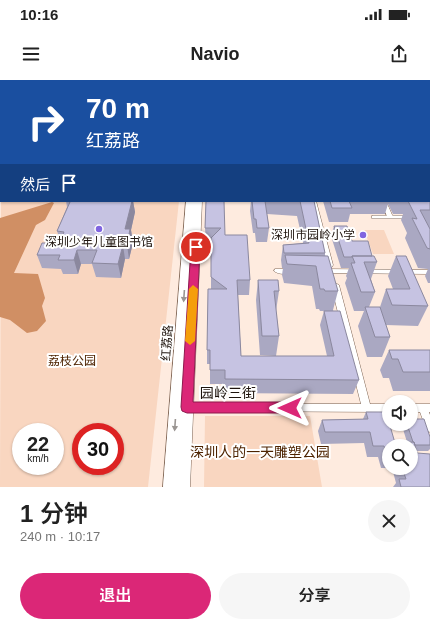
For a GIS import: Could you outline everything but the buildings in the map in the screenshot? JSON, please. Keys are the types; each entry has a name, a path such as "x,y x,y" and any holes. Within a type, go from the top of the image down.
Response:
{"main road":[{"name":"红荔路","path":"170,487 190,202"},
{"name":"红荔路","path":"183,487 198,202"}],"street":[{"path":"383,202 390,217"},
{"path":"312,204 367,408"},
{"path":"277,271 301,271"},
{"path":"316,271 430,272"},
{"name":"园岭三街","path":"187,407 382,408"},
{"path":"427,408 430,428"}],"lane":[{"path":"373,217 414,217"}],"green space":[{"name":"荔枝公园","path":"1,202 179,202 148,487 0,487"},
{"path":"364,230 384,230 394,254 373,254"},
{"name":"深圳人的一天雕塑公园","path":"205,416 310,416 322,487 204,487"}],"shaded area":[{"path":"52,202 54,203 45,220 36,225 14,273 38,274 45,298 42,306 46,321 37,331 27,333 10,320 0,317 0,218"}],"slow traffic":[{"path":"190,341 193,289"}],"place":[{"name":"深圳少年儿童图书馆","path":"99,229"},
{"name":"深圳市园岭小学","path":"363,235"}],"route":[{"path":"196,247 187,407 290,408"}]}
